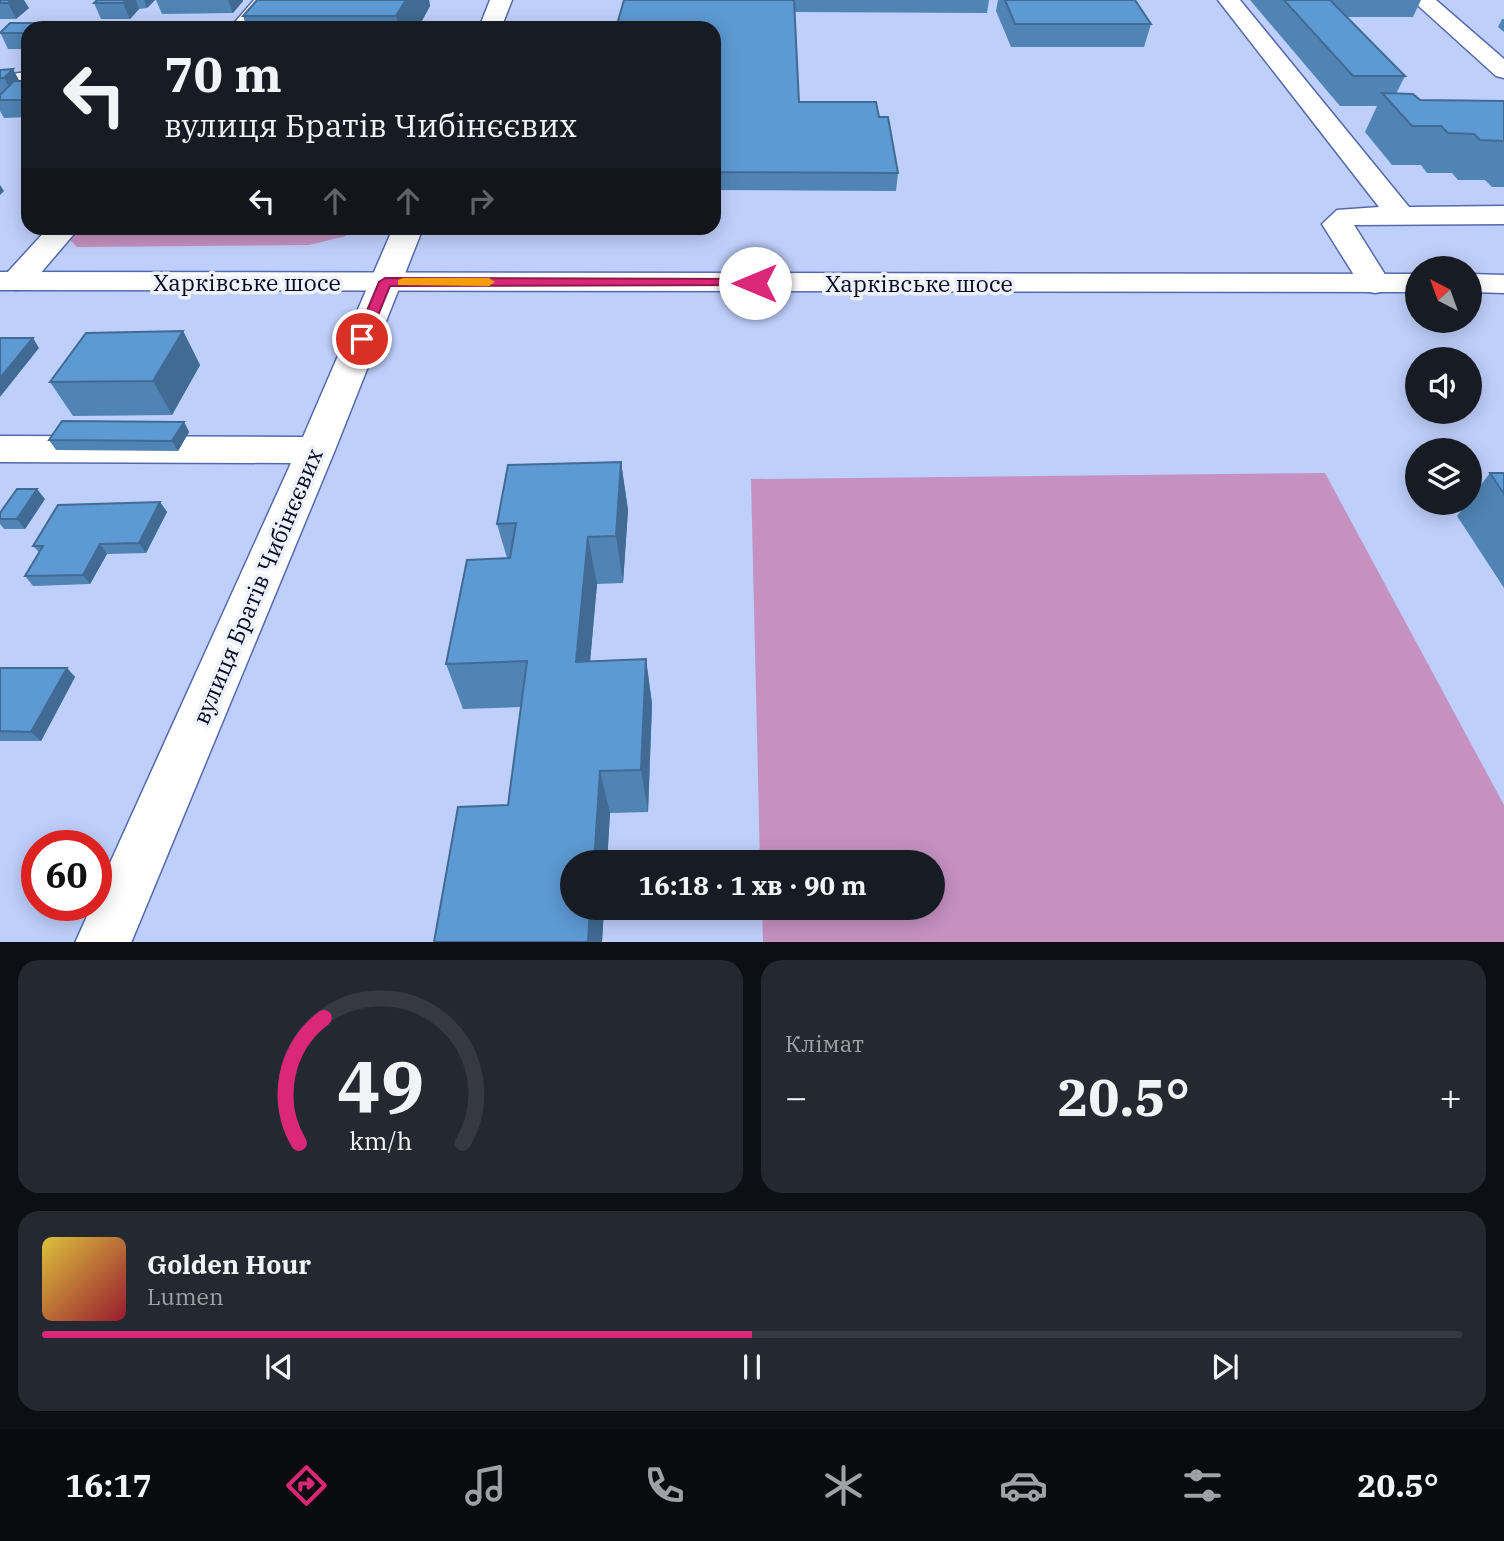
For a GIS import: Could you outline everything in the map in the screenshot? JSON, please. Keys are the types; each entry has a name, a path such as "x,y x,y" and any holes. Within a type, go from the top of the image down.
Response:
{"main road":[{"path":"247,21 265,0"},
{"path":"493,21 501,0"},
{"path":"1229,0 1401,216"},
{"path":"1423,0 1504,71"},
{"path":"1375,284 1336,224 1348,216 1504,215"},
{"path":"8,281 57,235"},
{"name":"вулиця Братів Чибінєєвих","path":"103,942 316,450 405,235"},
{"name":"Харківське шосе","path":"8,281 1405,284"},
{"path":"1482,284 1504,284"},
{"path":"0,449 316,450"}],"shaded area":[{"path":"73,235 346,235 309,245 77,247 69,239"},
{"path":"1325,473 1504,805 1504,942 763,942 762,920 945,920 945,850 760,850 751,479"}],"building":[{"path":"97,0 126,0 123,3 94,3"},
{"path":"257,0 406,0 396,16 243,16"},
{"path":"624,0 794,0 799,102 876,102 879,117 888,117 898,173 721,172 721,21 618,21"},
{"path":"1005,0 1135,0 1151,24 1015,24"},
{"path":"1284,0 1330,0 1405,76 1353,76"},
{"path":"10,23 21,23 21,33 0,33"},
{"path":"13,69 4,78 0,78 0,70"},
{"path":"14,81 21,81 21,100 0,100 0,95"},
{"path":"1382,93 1413,94 1420,100 1504,101 1504,141 1480,140 1474,134 1448,133 1441,126 1412,126"},
{"path":"183,331 153,381 50,382 86,333"},
{"path":"0,338 33,338 0,378"},
{"path":"62,421 184,422 172,441 49,440"},
{"path":"621,462 616,536 588,537 576,662 646,659 641,770 600,771 595,850 560,850 560,920 589,920 588,942 434,942 458,807 508,805 527,661 446,664 467,560 510,558 516,523 497,524 508,465"},
{"path":"1490,473 1504,473 1504,494"},
{"path":"17,489 37,489 17,519 0,519 0,513"},
{"path":"160,502 139,543 100,544 83,575 25,576 43,546 33,546 58,505"},
{"path":"0,668 67,668 31,732 0,731"}],"slow traffic":[{"path":"403,282 489,282"}],"route":[{"path":"362,339 385,282 755,283"}]}
